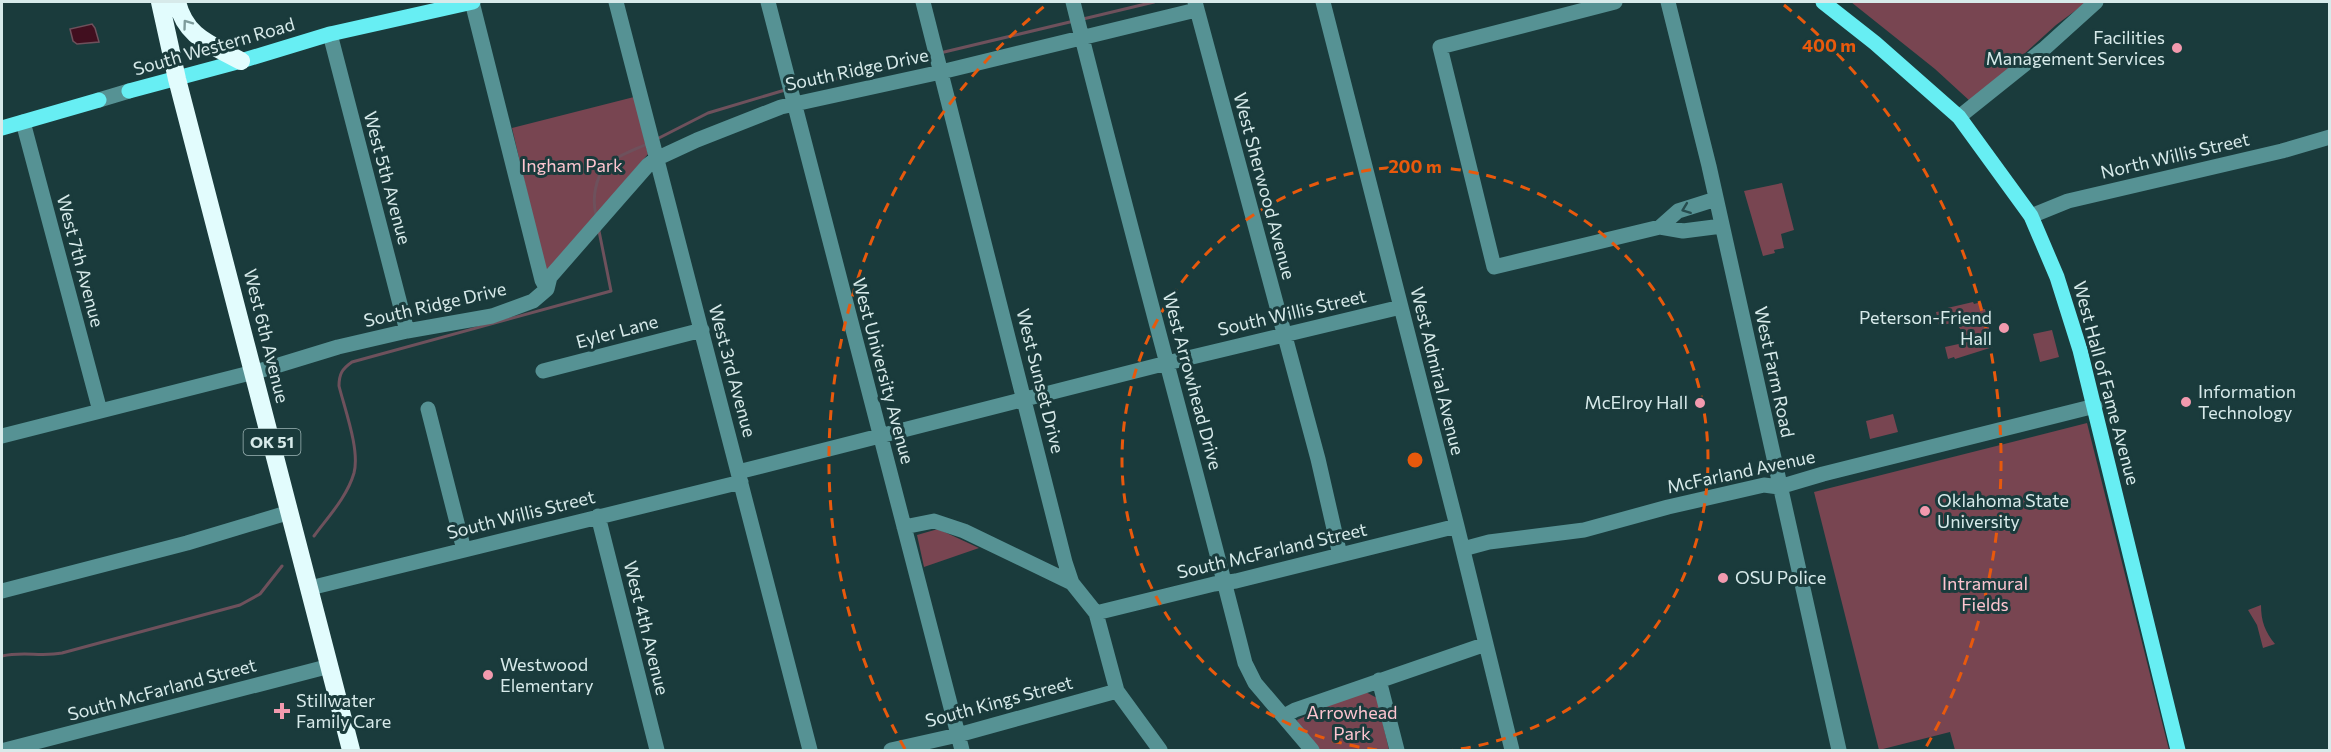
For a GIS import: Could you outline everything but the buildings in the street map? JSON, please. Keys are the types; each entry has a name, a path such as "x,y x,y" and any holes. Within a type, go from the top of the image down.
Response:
{"highway":[{"name":"West 6th Avenue","path":"159,2 351,750"},
{"path":"177,2 182,18 191,30 241,62"}],"main road":[{"name":"South Western Road","path":"129,92 241,62 330,34 472,2"},
{"name":"West Hall of Fame Avenue","path":"1823,2 1883,50 1959,117 2031,216 2066,303 2096,406 2178,750"},
{"name":"South Western Road","path":"2,128 99,100"}],"street":[{"path":"472,2 542,280 547,289"},
{"name":"West 3rd Avenue","path":"616,2 810,750"},
{"name":"West University Avenue","path":"768,2 962,750"},
{"name":"West Sunset Drive","path":"923,2 1072,583 1096,613 1118,691 1160,750"},
{"name":"West Admiral Avenue","path":"1323,2 1512,750"},
{"path":"1615,2 1440,47 1494,267 1660,227 1683,231 1722,226"},
{"name":"West Farm Road","path":"1668,2 1716,199 1839,750"},
{"path":"1959,117 2045,48 2096,2"},
{"name":"South Ridge Drive","path":"2,436 253,372 338,347 492,316 533,301 547,289 550,277 648,165 653,146 696,140 782,107 791,94 938,60 1078,19 1196,6"},
{"name":"West Sherwood Avenue","path":"1196,6 1318,459 1340,555"},
{"name":"West Arrowhead Drive","path":"1078,19 1245,663 1255,683 1309,749"},
{"name":"West 5th Avenue","path":"330,34 407,332"},
{"name":"South Western Road","path":"99,100 129,92"},
{"name":"West 7th Avenue","path":"23,122 100,411"},
{"name":"North Willis Street","path":"2031,216 2068,201 2282,151 2330,137"},
{"path":"1660,227 1678,211 1716,199"},
{"name":"South Willis Street","path":"310,588 597,516 880,436 1167,363 1401,307"},
{"name":"Eyler Lane","path":"543,371 702,330"},
{"name":"McFarland Avenue","path":"1463,549 1489,542 1584,530 1668,507 1764,485 1779,487 2096,406"},
{"path":"428,409 464,550"},
{"path":"2,591 187,543 290,512"},
{"name":"West 4th Avenue","path":"597,516 657,750"},
{"path":"903,527 934,521 944,524 964,531 1072,583"},
{"name":"South McFarland Street","path":"1096,613 1457,526"},
{"path":"1284,716 1379,680 1486,644"},
{"name":"South McFarland Street","path":"5,750 330,666"},
{"path":"1379,680 1397,750"},
{"name":"South Kings Street","path":"891,750 958,735 1118,691"}],"green space":[{"path":"1851,2 2087,2 2056,25 1971,102 1935,69"},
{"name":"Ingham Park","path":"634,97 648,154 546,274 512,128"},
{"path":"1782,183 1794,230 1781,234 1784,248 1763,256 1744,191"},
{"path":"1973,302 1974,304 1981,302 1985,309 1993,347 1955,359 1954,357 1948,359 1945,347 1963,343 1963,333 1956,323 1939,325 1936,312"},
{"path":"2052,330 2059,357 2040,362 2033,334"},
{"path":"1893,414 1898,432 1870,439 1866,421"},
{"name":"Intramural Fields","path":"2087,423 2169,750 1955,750 1950,732 1879,750 1814,492"},
{"path":"938,529 979,548 924,567 917,535"},
{"path":"2261,605 2264,626 2275,644 2263,648 2257,625 2248,610"},
{"name":"Arrowhead Park","path":"1362,690 1377,698 1389,750 1318,750 1300,729 1297,720"}],"shaded area":[{"path":"92,24 99,42 77,44 73,41 70,29"}],"waterway":[{"path":"1083,19 1154,2"},
{"path":"940,53 1074,21"},
{"path":"795,89 931,56"},
{"path":"657,139 708,113 785,90"},
{"path":"596,215 595,189 606,165 649,143"},
{"path":"314,536 342,498 354,473 355,453 339,386 340,375 346,367 352,362 611,291 599,231"},
{"path":"2,656 62,653 240,605 260,594 282,566"}],"place":[{"name":"Facilities Management Services","path":"2177,48"},
{"name":"Peterson-Friend Hall","path":"2004,328"},
{"name":"Information Technology","path":"2186,402"},
{"name":"McElroy Hall","path":"1700,403"},
{"name":"Oklahoma State University","path":"1925,511"},
{"name":"OSU Police","path":"1723,578"},
{"name":"Westwood Elementary","path":"488,675"},
{"name":"Stillwater Family Care","path":"282,711"}]}
